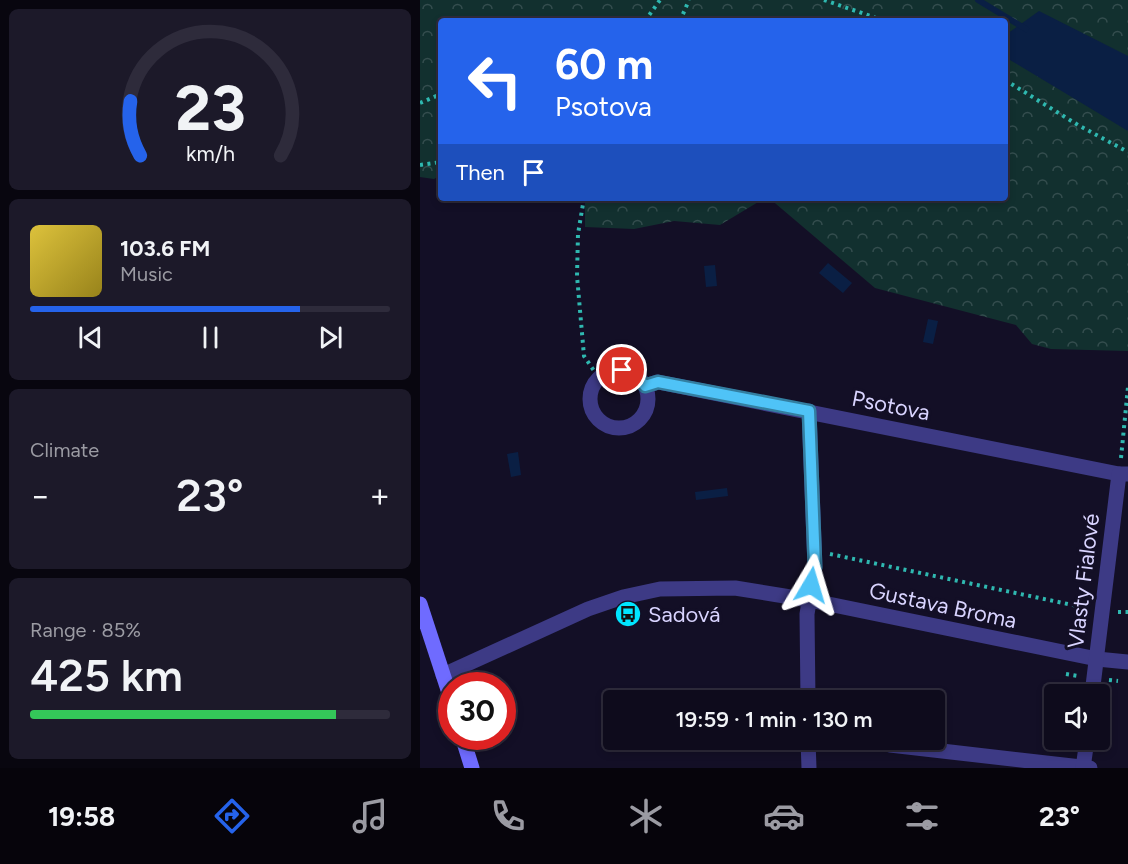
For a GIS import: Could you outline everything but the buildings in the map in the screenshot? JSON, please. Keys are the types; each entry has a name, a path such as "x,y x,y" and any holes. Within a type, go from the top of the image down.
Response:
{"street":[{"path":"622,370 631,372 639,378 648,395 648,405 638,421 621,428 612,427 596,417 590,400 591,392 599,378 606,373 622,370"},
{"name":"Psotova","path":"645,386 658,382 1123,474"},
{"path":"808,690 807,614 815,567 809,411"},
{"name":"Vlasty Fialové","path":"1093,684 1123,474"},
{"name":"Gustava Broma","path":"450,672 578,613 623,597 660,589 735,588 809,600 1096,659 1128,662"},
{"path":"421,608 442,672"},
{"path":"466,750 472,768"},
{"path":"808,750 809,768"},
{"path":"934,750 1086,768 1087,750"}],"path":[{"path":"647,18 660,0"},
{"path":"681,18 689,0"},
{"path":"824,0 876,18"},
{"path":"1008,82 1078,125 1128,152"},
{"path":"420,103 438,95"},
{"path":"420,165 438,162"},
{"path":"584,201 578,234 577,276 584,356 599,378"},
{"path":"1123,474 1128,387"},
{"path":"815,551 1103,612 1128,612"}],"green space":[{"path":"420,0 1128,0 1128,351 1051,349 1032,344 1016,325 875,288 773,201 1008,201 1008,18 438,18 438,177 434,179 420,177"},
{"path":"585,201 760,201 720,225 674,221 634,229 585,227"}],"water":[{"path":"1039,11 1128,56 1128,131 1008,59 1008,33"},
{"path":"828,263 852,283 843,293 819,273"},
{"path":"715,265 717,286 706,287 704,266"},
{"path":"928,319 938,321 933,344 923,342"},
{"path":"518,452 521,475 511,477 507,454"},
{"path":"727,488 728,496 696,500 695,492"}],"waterway":[{"path":"978,0 1008,18"},
{"path":"1008,18 1026,29"}],"place":[{"name":"Sadová","path":"628,614"}],"route":[{"path":"622,370 631,372 645,386 658,382 809,411 815,567 811,585"}]}
